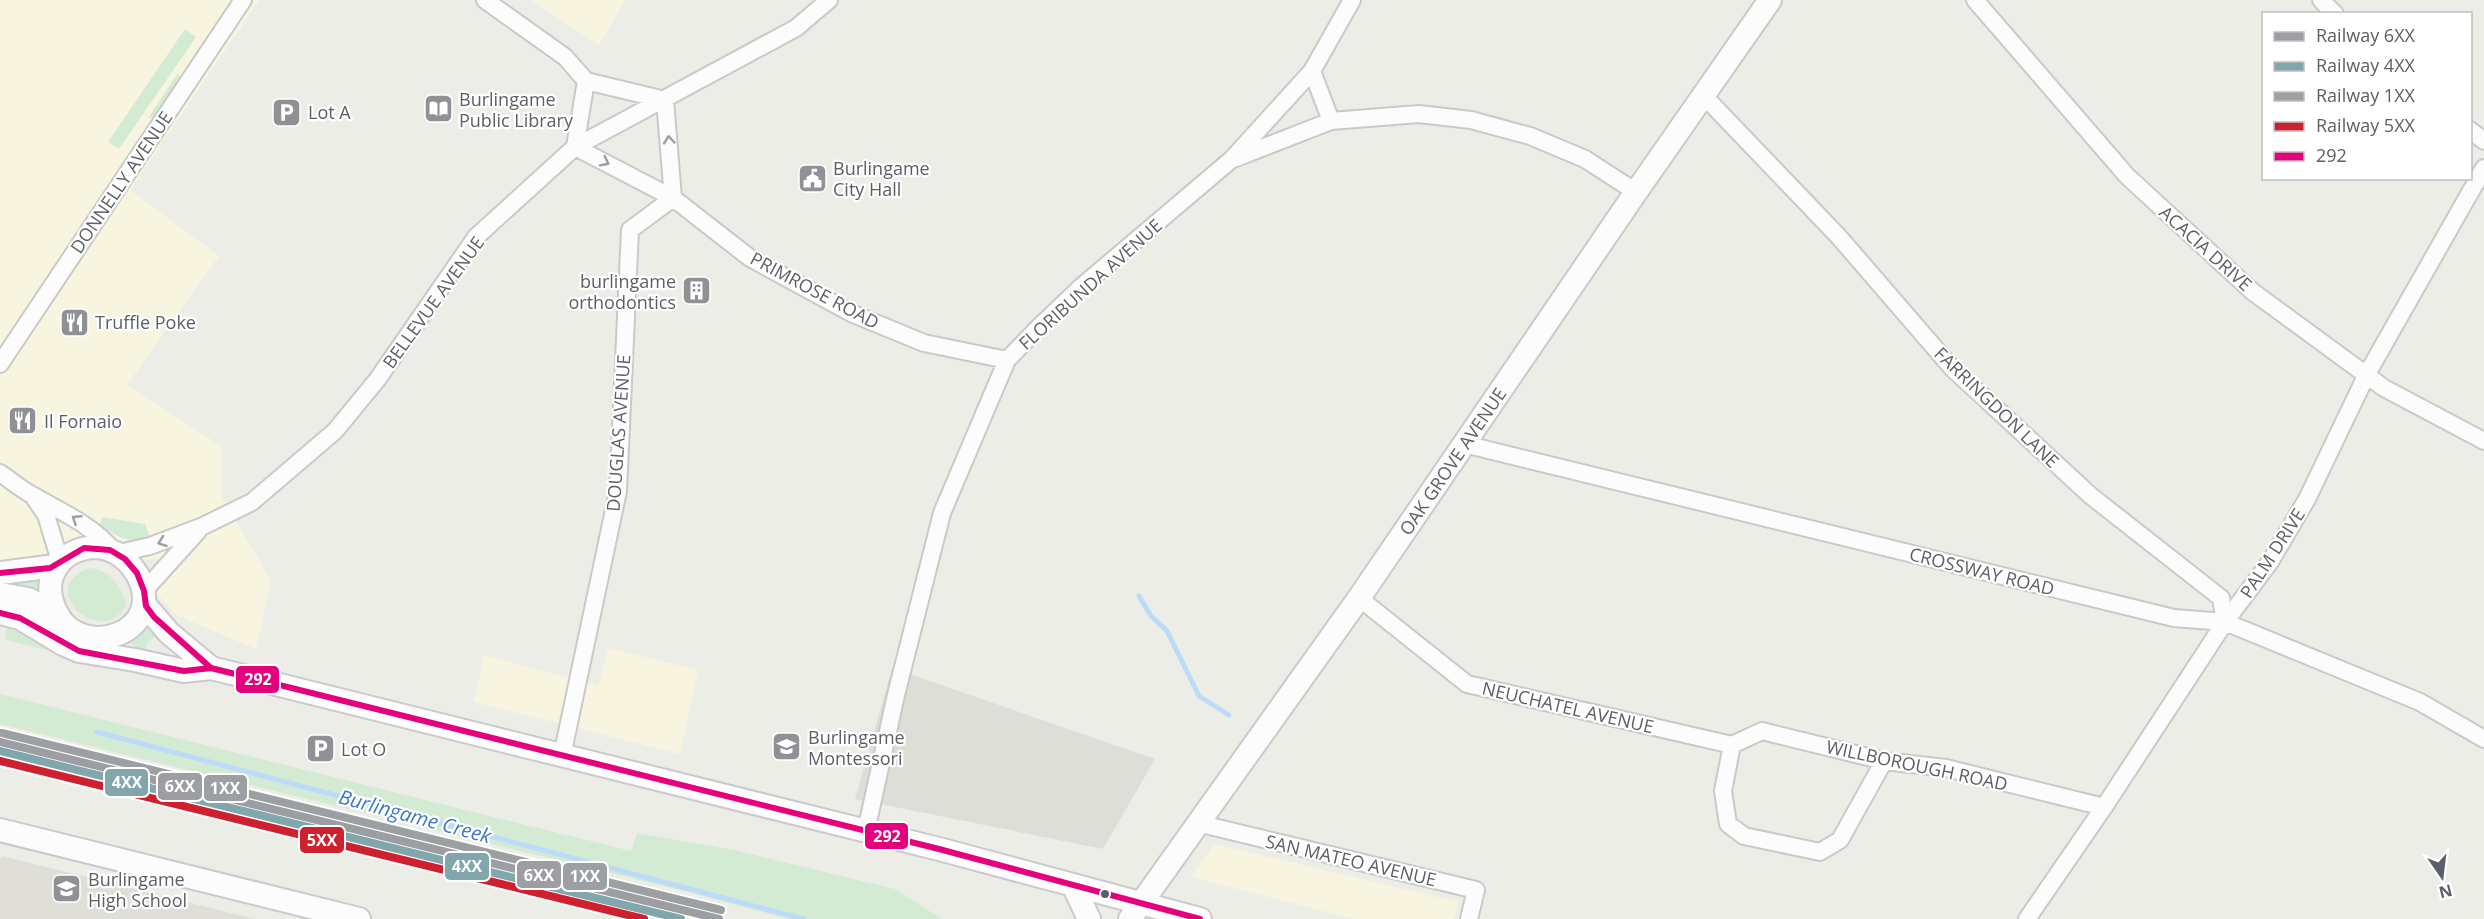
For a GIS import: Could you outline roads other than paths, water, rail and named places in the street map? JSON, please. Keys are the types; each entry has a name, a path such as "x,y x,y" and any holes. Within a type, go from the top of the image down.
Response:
{"main road":[{"name":"OAK GROVE AVENUE","path":"1134,912 1359,598 1770,0"},
{"path":"0,573 58,563 70,553 85,548 97,547 116,552 132,566 144,598 169,633 212,668"},
{"path":"58,563 50,585 58,615"},
{"path":"0,594 28,599 58,615 70,628 135,660"},
{"path":"89,637 103,638 124,631 139,617 144,598"},
{"path":"0,613 26,621 59,642 79,651 184,671 212,668 958,854 1074,887 1134,912 1200,919"},
{"path":"0,830 359,919"},
{"path":"1074,887 1089,919"}],"street":[{"name":"DONNELLY AVENUE","path":"0,364 243,0"},
{"path":"485,0 565,57 586,81 665,100 673,198"},
{"name":"BELLEVUE AVENUE","path":"116,552 150,546 203,526 252,502 335,431 377,380 476,237 575,147 796,28 829,0"},
{"name":"FLORIBUNDA AVENUE","path":"866,831 896,695 942,513 1007,360 1081,287 1232,159 1312,71 1352,0"},
{"name":"ACACIA DRIVE","path":"1975,0 2127,176 2253,292 2384,388 2484,441"},
{"path":"2321,0 2334,12"},
{"path":"1312,71 1331,121"},
{"path":"575,147 586,81"},
{"name":"FARRINGDON LANE","path":"1704,96 1839,237 1953,369 2091,496 2221,598 2225,622"},
{"path":"1232,159 1331,121 1419,114 1471,120 1530,136 1585,159 1636,192"},
{"path":"2472,132 2484,141"},
{"name":"PRIMROSE ROAD","path":"575,147 673,198 750,258 851,313 924,343 1007,360"},
{"name":"PALM DRIVE","path":"2027,919 2104,807 2225,622 2270,562 2302,508 2367,374 2484,168"},
{"name":"DOUGLAS AVENUE","path":"562,756 618,491 630,230 673,198"},
{"name":"CROSSWAY ROAD","path":"1464,444 2174,618 2225,622 2420,702 2484,739"},
{"path":"0,473 32,495 59,508 95,531 116,552"},
{"path":"32,495 46,515 58,563"},
{"name":"BELLEVUE AVENUE","path":"144,598 203,526"},
{"name":"NEUCHATEL AVENUE","path":"1359,598 1467,684 1732,745"},
{"name":"WILLBOROUGH ROAD","path":"1732,745 1762,731 1884,761 1946,768 2104,807"},
{"path":"1732,745 1724,791 1728,824 1744,836 1820,852 1840,840 1884,761"},
{"name":"SAN MATEO AVENUE","path":"1197,823 1476,890 1469,919"}],"waterway":[{"path":"1139,596 1151,616 1167,631 1199,696 1229,715"},
{"name":"Burlingame Creek","path":"97,732 803,919"}],"rail line":[{"name":"1XX","path":"2,733 721,910"},
{"name":"6XX","path":"0,742 719,919"},
{"name":"4XX","path":"0,751 681,919"},
{"name":"5XX","path":"0,761 644,919"}],"place":[{"name":"Burlingame Public Library","path":"438,109"},
{"name":"Lot A","path":"287,112"},
{"name":"Burlingame City Hall","path":"812,178"},
{"name":"burlingame orthodontics","path":"697,291"},
{"name":"Truffle Poke","path":"74,322"},
{"name":"Il Fornaio","path":"23,421"},
{"name":"Burlingame Montessori","path":"787,747"},
{"name":"Lot O","path":"320,749"},
{"name":"Burlingame High School","path":"67,889"}]}
